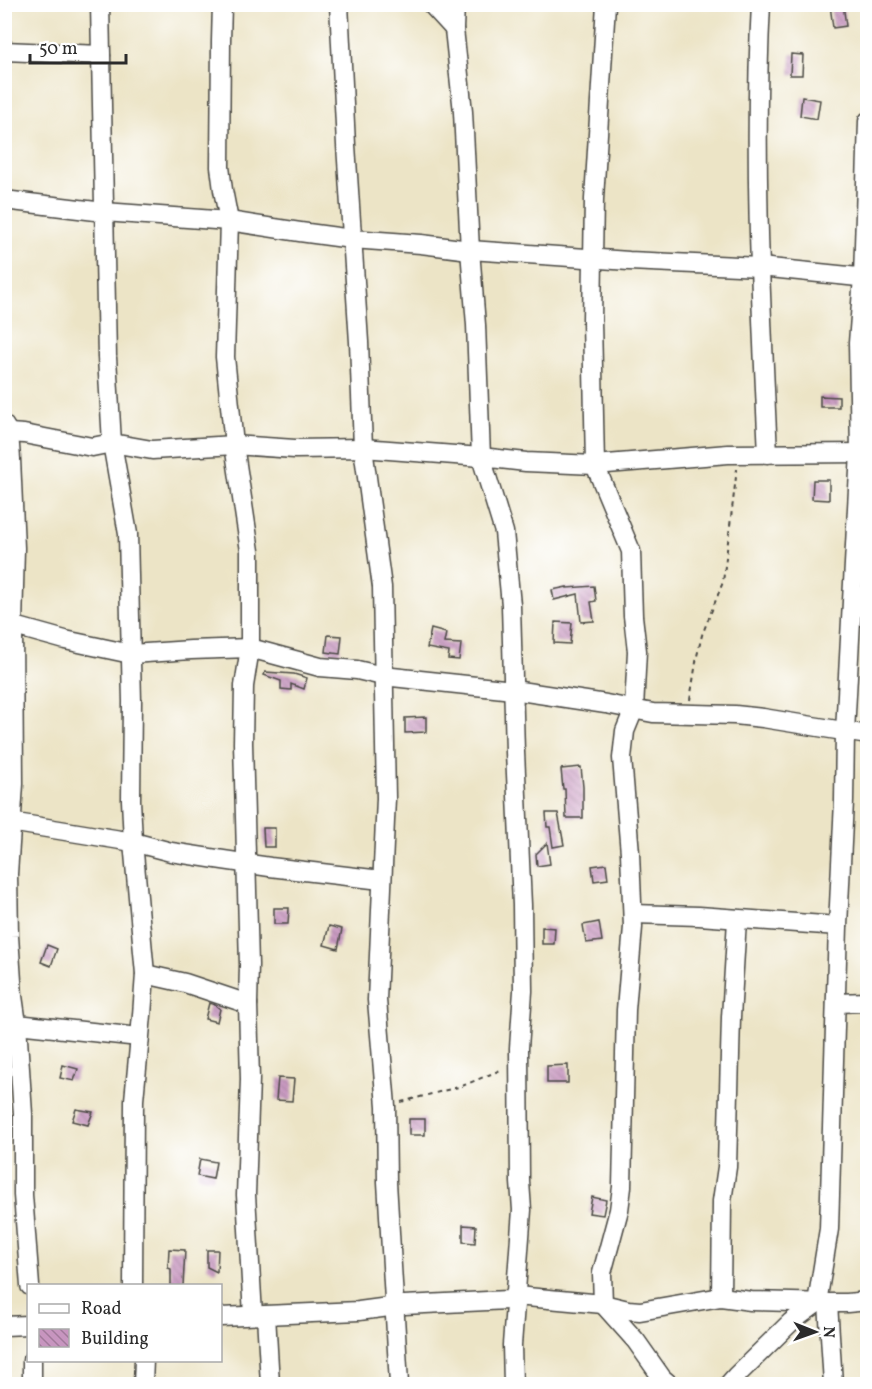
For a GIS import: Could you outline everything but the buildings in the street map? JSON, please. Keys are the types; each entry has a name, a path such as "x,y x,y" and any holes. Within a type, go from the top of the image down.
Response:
{"street":[{"path":"100,4 106,357 112,443 128,534 132,702 131,800 145,974 134,1100 133,1284"},
{"path":"222,4 220,167 229,221 225,357 234,445 250,551 250,648 244,686 243,743 250,1079 246,1195 259,1315 270,1384"},
{"path":"339,4 363,448 382,587 386,798 377,1000 386,1106 387,1182 399,1384"},
{"path":"431,4 454,29"},
{"path":"455,4 454,29 465,131 481,457 504,532 511,605 523,991 519,1061 522,1210 512,1345 513,1384"},
{"path":"606,4 594,199 592,320 595,465 631,551 633,616 637,651 634,709 625,732 622,758 630,853 633,927 626,1010 621,1197 602,1273 603,1305 636,1341 662,1378 669,1384"},
{"path":"761,4 758,162 768,454"},
{"path":"4,51 101,55"},
{"path":"833,1384 822,1303 829,1229 845,732 864,452 858,343 865,278 867,121"},
{"path":"4,200 104,212 229,221 352,239 470,250 760,267 865,278"},
{"path":"30,1284 23,1195 23,1114 17,1024 9,996 8,821 14,784 8,624 15,548 11,459 7,429 92,447 112,443 152,450 234,445 295,449 363,448 526,462 595,465 739,454 864,452"},
{"path":"8,624 65,640 131,654 250,648 320,667 357,670 383,676 513,690 653,713 763,718 867,735"},
{"path":"8,821 133,842 171,852 381,880"},
{"path":"633,914 699,916 838,926"},
{"path":"721,1297 722,1202 727,1167 730,1017 737,920"},
{"path":"145,974 185,983 248,1004"},
{"path":"836,1003 867,1002"},
{"path":"17,1024 140,1037"},
{"path":"222,1317 359,1311 395,1306 508,1300 516,1296 640,1311 721,1297 751,1301 822,1303 867,1301"},
{"path":"729,1384 791,1322 822,1303"},
{"path":"4,1326 27,1325"},
{"path":"32,1362 32,1384"},
{"path":"143,1384 144,1362"}],"path":[{"path":"688,713 702,635 723,582 739,454"},
{"path":"386,1106 462,1086 519,1061"}]}
